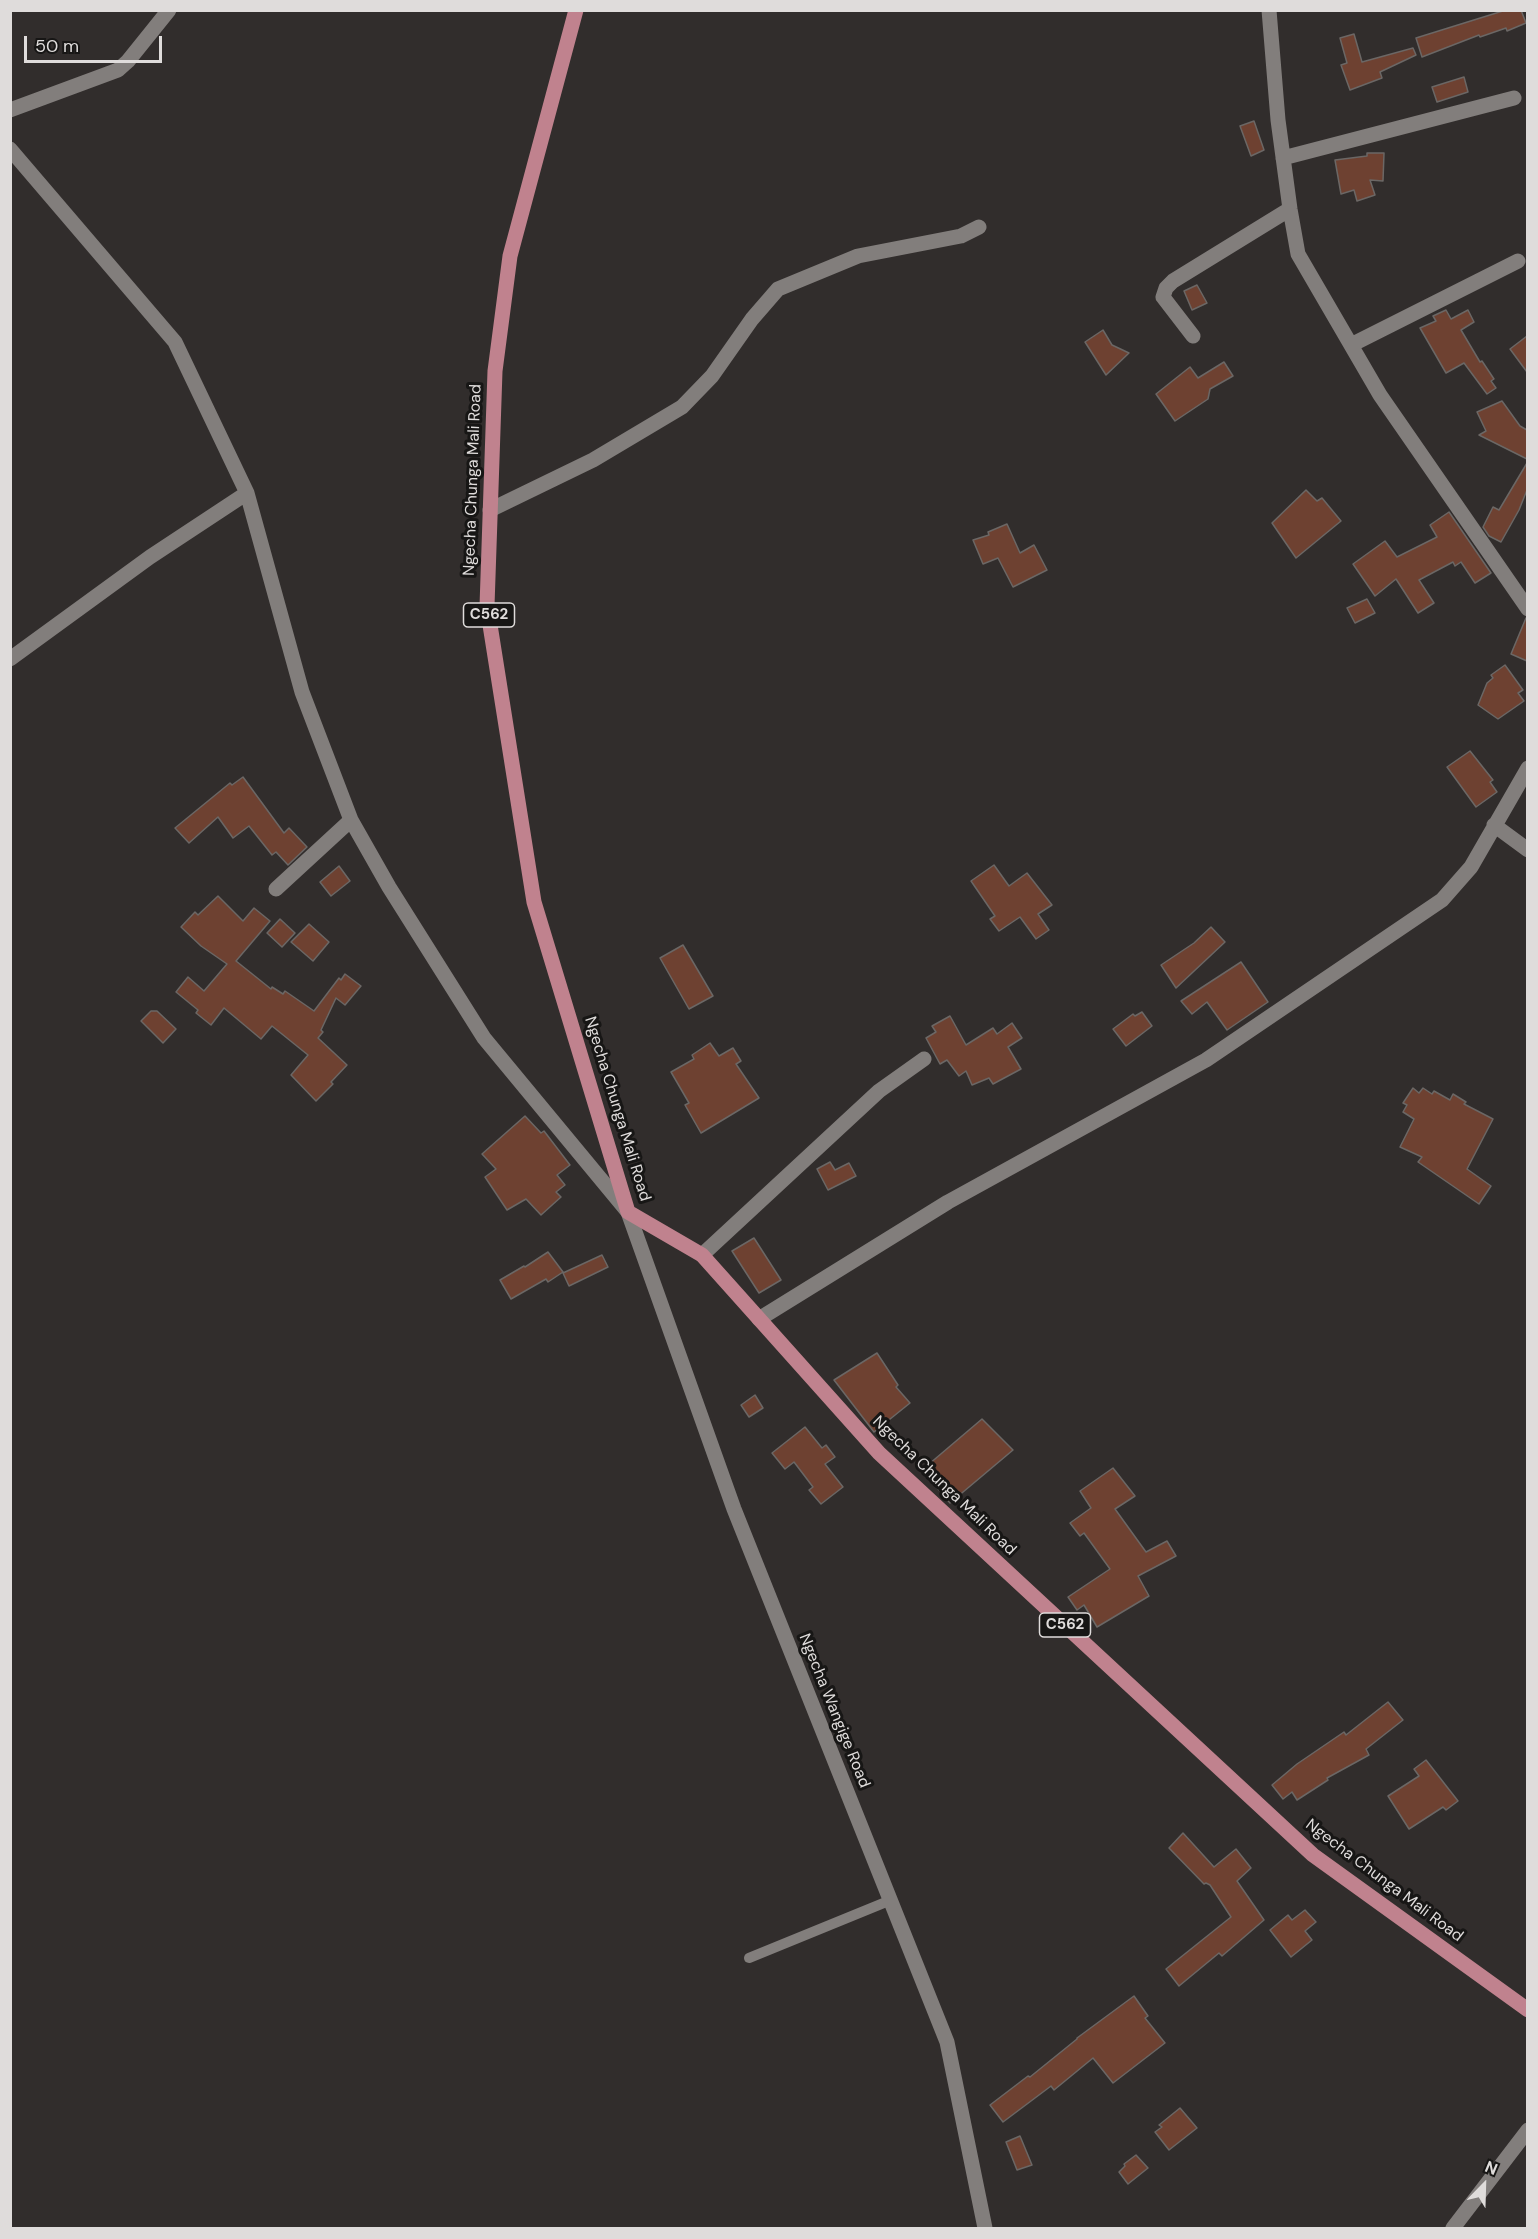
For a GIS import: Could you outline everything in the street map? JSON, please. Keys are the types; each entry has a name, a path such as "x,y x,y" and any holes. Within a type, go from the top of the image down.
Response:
{"main road":[{"name":"Ngecha Chunga Mali Road","path":"576,10 510,256 495,371 487,606 534,902 628,1212 702,1255 879,1453 1313,1855 1527,2010"}],"street":[{"path":"10,110 118,70 136,52 169,10"},
{"path":"1269,10 1283,158 1298,254 1380,395 1527,609"},
{"path":"1283,158 1514,98"},
{"name":"Ngecha Wangige Road","path":"10,149 175,342 247,493 302,692 351,820 389,887 484,1038 628,1212 734,1509 947,2042 985,2229"},
{"path":"1193,336 1163,297 1166,288 1173,281 1290,209"},
{"path":"490,510 593,460 682,407 712,376 752,319 778,289 858,256 885,249 923,245 952,238 979,227"},
{"path":"1351,345 1518,261"},
{"path":"10,659 150,557 247,493"},
{"path":"759,1319 948,1202 1206,1060 1442,900 1471,867 1527,768"},
{"path":"276,889 351,820"},
{"path":"1494,825 1527,850"},
{"path":"702,1255 879,1091 924,1059"},
{"path":"1453,2229 1527,2130"}],"lane":[{"path":"749,1958 891,1900"}],"building":[{"path":"1506,10 1521,10 1526,23 1507,31 1506,28 1480,37 1479,35 1422,57 1416,38"},
{"path":"1354,34 1362,62 1413,48 1416,55 1380,72 1382,78 1350,90 1341,65 1347,63 1340,38"},
{"path":"1464,77 1468,92 1437,102 1432,87"},
{"path":"1254,121 1264,150 1251,156 1240,126"},
{"path":"1367,153 1384,153 1383,181 1370,180 1375,195 1357,201 1354,190 1341,194 1335,160 1367,156"},
{"path":"1197,285 1207,303 1192,310 1184,291"},
{"path":"1446,310 1451,319 1468,310 1474,322 1461,330 1480,362 1482,361 1494,379 1491,381 1496,388 1487,394 1464,363 1446,373 1420,328 1436,321 1433,316"},
{"path":"1103,330 1112,345 1129,353 1106,375 1085,342"},
{"path":"1527,336 1527,372 1510,349"},
{"path":"1224,362 1233,376 1210,389 1208,399 1175,421 1156,394 1190,367 1198,378"},
{"path":"1502,401 1520,426 1527,430 1527,459 1479,435 1486,431 1477,412"},
{"path":"1527,463 1527,490 1501,542 1489,536 1483,527 1493,507 1499,510"},
{"path":"1306,490 1317,501 1322,498 1341,521 1296,558 1272,523"},
{"path":"1449,512 1491,573 1475,583 1461,562 1455,566 1453,562 1419,580 1434,603 1418,613 1396,579 1375,596 1353,564 1385,541 1397,557 1437,537 1430,525"},
{"path":"1007,524 1020,553 1034,545 1047,570 1013,587 998,558 983,564 973,540 989,535 988,532"},
{"path":"1367,599 1375,613 1355,623 1347,608"},
{"path":"1527,619 1527,661 1511,654"},
{"path":"1505,665 1523,690 1518,693 1524,701 1498,719 1478,705 1487,683 1493,678 1491,675"},
{"path":"1470,751 1493,780 1490,782 1497,792 1476,807 1447,767"},
{"path":"243,777 284,833 289,828 307,847 288,865 276,852 272,855 249,826 233,838 218,817 189,843 175,828 230,783 232,785"},
{"path":"994,865 1009,886 1027,873 1052,905 1038,914 1049,930 1036,939 1020,917 999,931 990,919 995,916 971,881"},
{"path":"339,866 350,881 331,896 320,882"},
{"path":"218,896 243,921 254,908 270,921 236,961 271,989 272,987 283,994 285,991 314,1011 339,978 341,980 345,974 361,986 345,1005 336,998 321,1030 323,1032 318,1038 347,1065 316,1101 291,1075 308,1055 272,1026 261,1039 224,1008 211,1025 196,1013 198,1010 176,992 188,977 204,991 227,964 201,946 181,927 195,912 198,915"},
{"path":"280,919 295,933 282,947 267,933"},
{"path":"309,924 329,942 313,961 291,942"},
{"path":"1211,927 1225,942 1176,988 1161,965 1194,943"},
{"path":"683,945 713,996 689,1009 660,958"},
{"path":"1241,962 1268,1002 1227,1030 1207,1002 1192,1014 1181,1001"},
{"path":"151,1011 157,1011 176,1029 163,1043 141,1021"},
{"path":"1142,1012 1152,1026 1126,1046 1113,1029 1133,1014 1135,1016"},
{"path":"950,1016 966,1045 993,1028 997,1034 1012,1023 1022,1038 1008,1047 1021,1069 993,1084 989,1078 972,1085 966,1071 959,1076 947,1060 940,1064 926,1038 936,1032 932,1026"},
{"path":"710,1043 719,1056 733,1048 741,1061 736,1064 759,1098 701,1133 685,1105 689,1103 671,1072 694,1059 692,1055"},
{"path":"1413,1088 1419,1093 1423,1088 1432,1094 1434,1091 1450,1100 1453,1094 1466,1102 1464,1104 1493,1119 1467,1169 1491,1186 1479,1204 1418,1162 1422,1157 1400,1147 1414,1119 1403,1112 1407,1105 1403,1103"},
{"path":"525,1116 541,1133 544,1131 570,1165 557,1175 565,1185 556,1192 561,1197 541,1215 526,1199 507,1210 485,1177 496,1169 482,1154"},
{"path":"830,1162 835,1170 849,1163 856,1176 828,1190 817,1169"},
{"path":"754,1238 781,1280 759,1293 732,1251"},
{"path":"548,1252 563,1272 548,1282 546,1279 511,1299 500,1280"},
{"path":"602,1255 608,1267 569,1286 563,1273"},
{"path":"877,1353 898,1385 896,1387 910,1403 874,1432 834,1380"},
{"path":"755,1395 763,1408 749,1417 741,1405"},
{"path":"982,1419 1013,1450 950,1503 922,1470"},
{"path":"805,1427 822,1448 826,1445 835,1457 825,1464 843,1487 821,1504 809,1490 813,1487 794,1462 785,1469 772,1453"},
{"path":"1113,1468 1135,1496 1115,1509 1146,1552 1167,1541 1176,1556 1138,1576 1149,1596 1097,1627 1084,1605 1077,1610 1068,1597 1110,1569 1084,1533 1080,1536 1070,1523 1091,1508 1080,1491"},
{"path":"1388,1702 1403,1720 1366,1749 1369,1755 1327,1778 1328,1780 1297,1800 1292,1792 1283,1799 1272,1785 1297,1764 1344,1732 1346,1735"},
{"path":"1426,1760 1458,1801 1446,1810 1443,1807 1409,1829 1388,1796 1419,1776 1414,1769"},
{"path":"1183,1833 1214,1867 1236,1849 1251,1868 1237,1881 1264,1920 1222,1956 1219,1953 1179,1986 1166,1969 1231,1917 1210,1885 1204,1884 1169,1848"},
{"path":"1305,1910 1316,1922 1305,1931 1312,1940 1291,1957 1270,1930 1288,1915 1292,1920"},
{"path":"1134,1996 1148,2016 1145,2018 1165,2043 1113,2083 1093,2058 1054,2090 1051,2086 1003,2122 990,2105 1028,2076 1030,2077 1077,2038"},
{"path":"1180,2108 1197,2128 1169,2150 1155,2132 1162,2127 1159,2125"},
{"path":"1020,2136 1032,2165 1017,2170 1006,2142"},
{"path":"1136,2155 1148,2168 1128,2184 1119,2172 1125,2166 1124,2164"}]}
